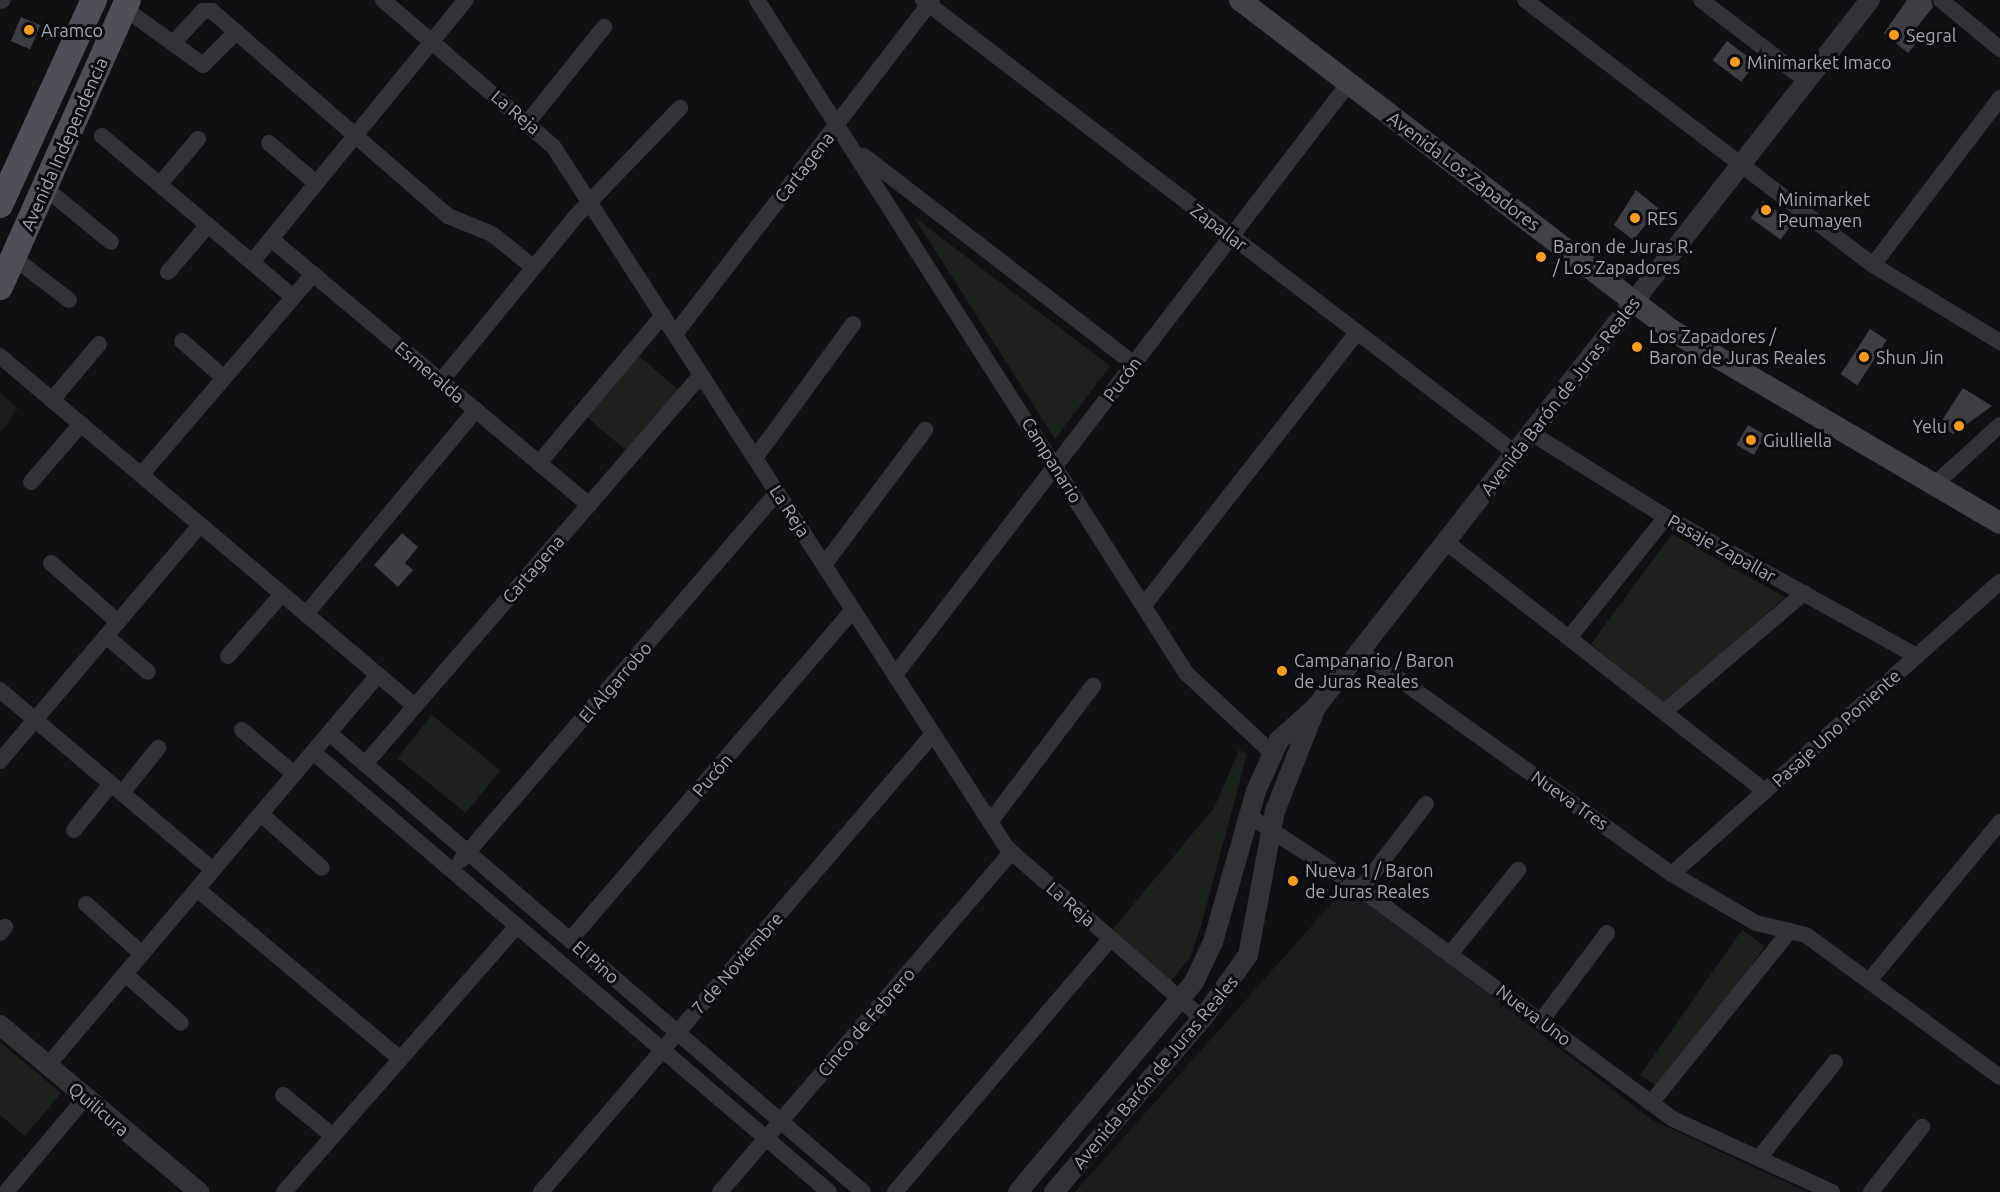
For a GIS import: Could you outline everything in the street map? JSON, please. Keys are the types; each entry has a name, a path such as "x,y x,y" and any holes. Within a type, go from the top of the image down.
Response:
{"main road":[{"name":"Avenida Independencia","path":"0,205 92,0"},
{"name":"Avenida Los Zapadores","path":"1240,0 1634,302 1702,350 2000,523"},
{"name":"Avenida Independencia","path":"0,287 126,4"}],"street":[{"name":"La Reja","path":"383,0 528,122 553,146 1011,853 1203,1018"},
{"path":"252,262 466,0"},
{"name":"Campanario","path":"757,0 854,148 1193,681 1272,753"},
{"path":"1525,0 1873,265 2000,342"},
{"path":"1701,0 1807,81"},
{"name":"Avenida Barón de Juras Reales","path":"1017,1192 1182,999 1213,942 1248,815 1272,753 1288,729 1317,707 1870,0"},
{"path":"1941,0 2000,49"},
{"name":"Cartagena","path":"675,334 928,2"},
{"name":"Zapallar","path":"928,2 1515,453"},
{"path":"126,4 205,64 236,32"},
{"path":"174,42 207,10 236,32 448,216 492,234 534,267"},
{"path":"528,122 604,27"},
{"name":"Pucón","path":"895,675 1349,84"},
{"path":"1873,265 2000,98"},
{"path":"441,381 534,267 680,108"},
{"path":"102,136 293,297"},
{"path":"160,184 198,139"},
{"path":"269,143 316,183"},
{"name":"Campanario","path":"854,148 1134,364"},
{"path":"45,188 111,242"},
{"path":"168,272 208,225"},
{"name":"Esmeralda","path":"271,239 589,505"},
{"path":"14,258 69,300"},
{"path":"141,475 313,274"},
{"path":"538,463 663,315"},
{"path":"755,458 853,324"},
{"path":"1144,605 1357,332"},
{"path":"182,341 224,378"},
{"path":"52,400 99,344"},
{"path":"0,356 415,706"},
{"name":"Cartagena","path":"366,764 701,375"},
{"path":"306,614 476,410"},
{"path":"31,482 81,424"},
{"path":"1934,484 2000,425"},
{"path":"824,565 925,430"},
{"name":"Pasaje Zapallar","path":"1531,433 1666,517 1917,656"},
{"name":"El Algarrobo","path":"452,871 777,492"},
{"path":"1569,638 1666,517"},
{"path":"0,761 200,525"},
{"path":"1446,542 1765,791"},
{"path":"51,563 118,622"},
{"name":"Pasaje Uno Poniente","path":"1672,874 2000,582"},
{"path":"1664,712 1804,593"},
{"path":"228,656 282,594"},
{"name":"Pucón","path":"570,940 853,610"},
{"path":"106,636 148,672"},
{"name":"Nueva Tres","path":"1360,651 1672,874 1756,922 1806,935 2000,1077"},
{"path":"48,1065 378,675"},
{"path":"990,822 1093,686"},
{"path":"0,690 213,870"},
{"name":"Avenida Barón de Juras Reales","path":"1054,1192 1203,1018 1248,955 1271,830 1317,707"},
{"path":"242,730 294,774"},
{"name":"El Pino","path":"329,733 863,1192"},
{"name":"7 de Noviembre","path":"541,1192 933,734"},
{"path":"74,830 158,748"},
{"name":"El Pino","path":"313,752 829,1192"},
{"path":"1361,889 1426,804"},
{"path":"261,814 322,868"},
{"name":"Nueva Uno","path":"1248,815 1361,889 1451,953 1673,1119 1832,1192"},
{"path":"1869,981 2000,822"},
{"name":"Cinco de Febrero","path":"720,1192 1011,853"},
{"path":"1451,953 1518,870"},
{"path":"197,889 400,1059"},
{"path":"86,904 142,954"},
{"path":"284,1192 517,926"},
{"path":"1652,1103 1790,931"},
{"path":"1540,1021 1607,933"},
{"path":"895,1192 1111,938"},
{"path":"125,974 181,1023"},
{"name":"Quilicura","path":"0,1025 193,1190"},
{"path":"1760,1157 1835,1062"},
{"path":"283,1095 333,1136"},
{"path":"6,1192 86,1097"},
{"path":"1871,1192 1922,1127"}],"shaded area":[{"path":"914,217 1110,366 1055,439"},
{"path":"639,356 681,392 628,452 587,416"},
{"path":"0,393 18,408 0,433"},
{"path":"1672,534 1785,597 1664,703 1591,644"},
{"path":"432,715 500,770 466,813 397,758"},
{"path":"1239,750 1247,754 1201,926 1190,958 1170,982 1112,930 1214,808"},
{"path":"1348,885 1652,1120 1807,1192 1075,1192"},
{"path":"1742,930 1765,946 1663,1091 1640,1075"},
{"path":"0,1042 61,1093 25,1136 0,1115"}],"building":[{"path":"1907,0 1931,0 1933,7 1912,33 1920,39 1908,53 1884,33"},
{"path":"21,17 40,25 30,49 11,41"},
{"name":"Minimarket Imaco","path":"1727,41 1756,63 1741,82 1713,60"},
{"name":"RES","path":"1636,190 1659,209 1633,240 1614,225"},
{"path":"1763,201 1793,223 1781,240 1751,218"},
{"name":"Shun Jin","path":"1870,329 1887,340 1857,385 1841,374"},
{"path":"1963,388 1992,406 1953,434 1939,425"},
{"name":"Giulliella","path":"1748,425 1765,435 1754,455 1736,445"},
{"path":"402,533 418,547 405,563 413,570 398,587 374,565"}],"place":[{"name":"Aramco","path":"29,30"},
{"name":"Segral","path":"1894,35"},
{"name":"Minimarket Imaco","path":"1735,62"},
{"name":"Minimarket Peumayen","path":"1766,210"},
{"name":"RES","path":"1635,218"},
{"name":"Baron de Juras R. / Los Zapadores","path":"1541,257"},
{"name":"Los Zapadores / Baron de Juras Reales","path":"1637,347"},
{"name":"Shun Jin","path":"1864,357"},
{"name":"Yelu","path":"1959,426"},
{"name":"Giulliella","path":"1751,440"},
{"name":"Campanario / Baron de Juras Reales","path":"1282,671"},
{"name":"Nueva 1 / Baron de Juras Reales","path":"1293,881"}]}
